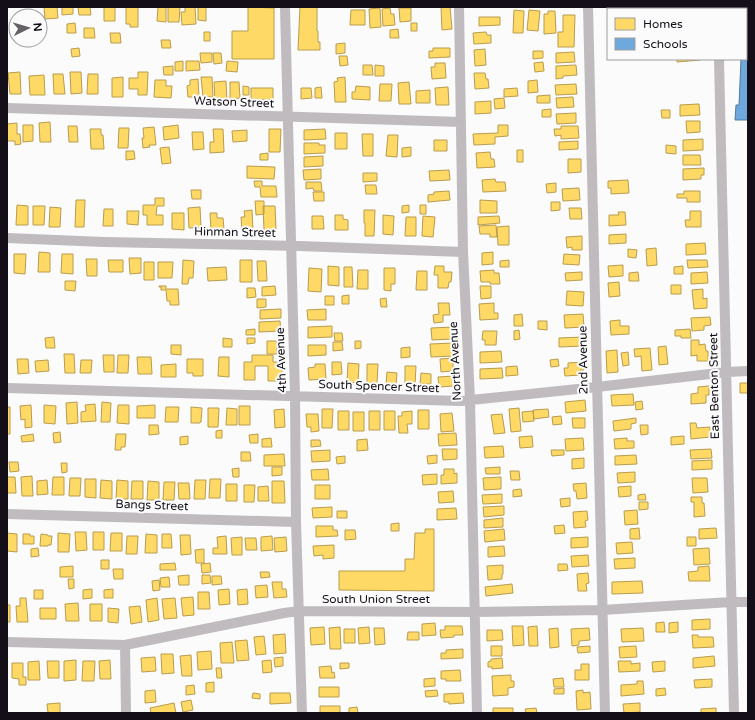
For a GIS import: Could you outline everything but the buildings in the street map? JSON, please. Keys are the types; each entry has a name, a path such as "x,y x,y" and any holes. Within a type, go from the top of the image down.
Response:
{"street":[{"name":"4th Avenue","path":"285,7 295,396 296,522 302,713"},
{"name":"North Avenue","path":"459,7 463,252 470,400 477,713"},
{"name":"2nd Avenue","path":"588,7 605,713"},
{"name":"East Benton Street","path":"719,60 734,713"},
{"name":"Watson Street","path":"7,108 461,122"},
{"name":"Hinman Street","path":"7,238 463,252"},
{"name":"South Spencer Street","path":"7,388 461,401 748,371"},
{"name":"Bangs Street","path":"7,514 296,522"},
{"name":"South Union Street","path":"7,642 125,644 284,613 300,612 602,610 748,602"},
{"path":"125,644 126,713"}]}
